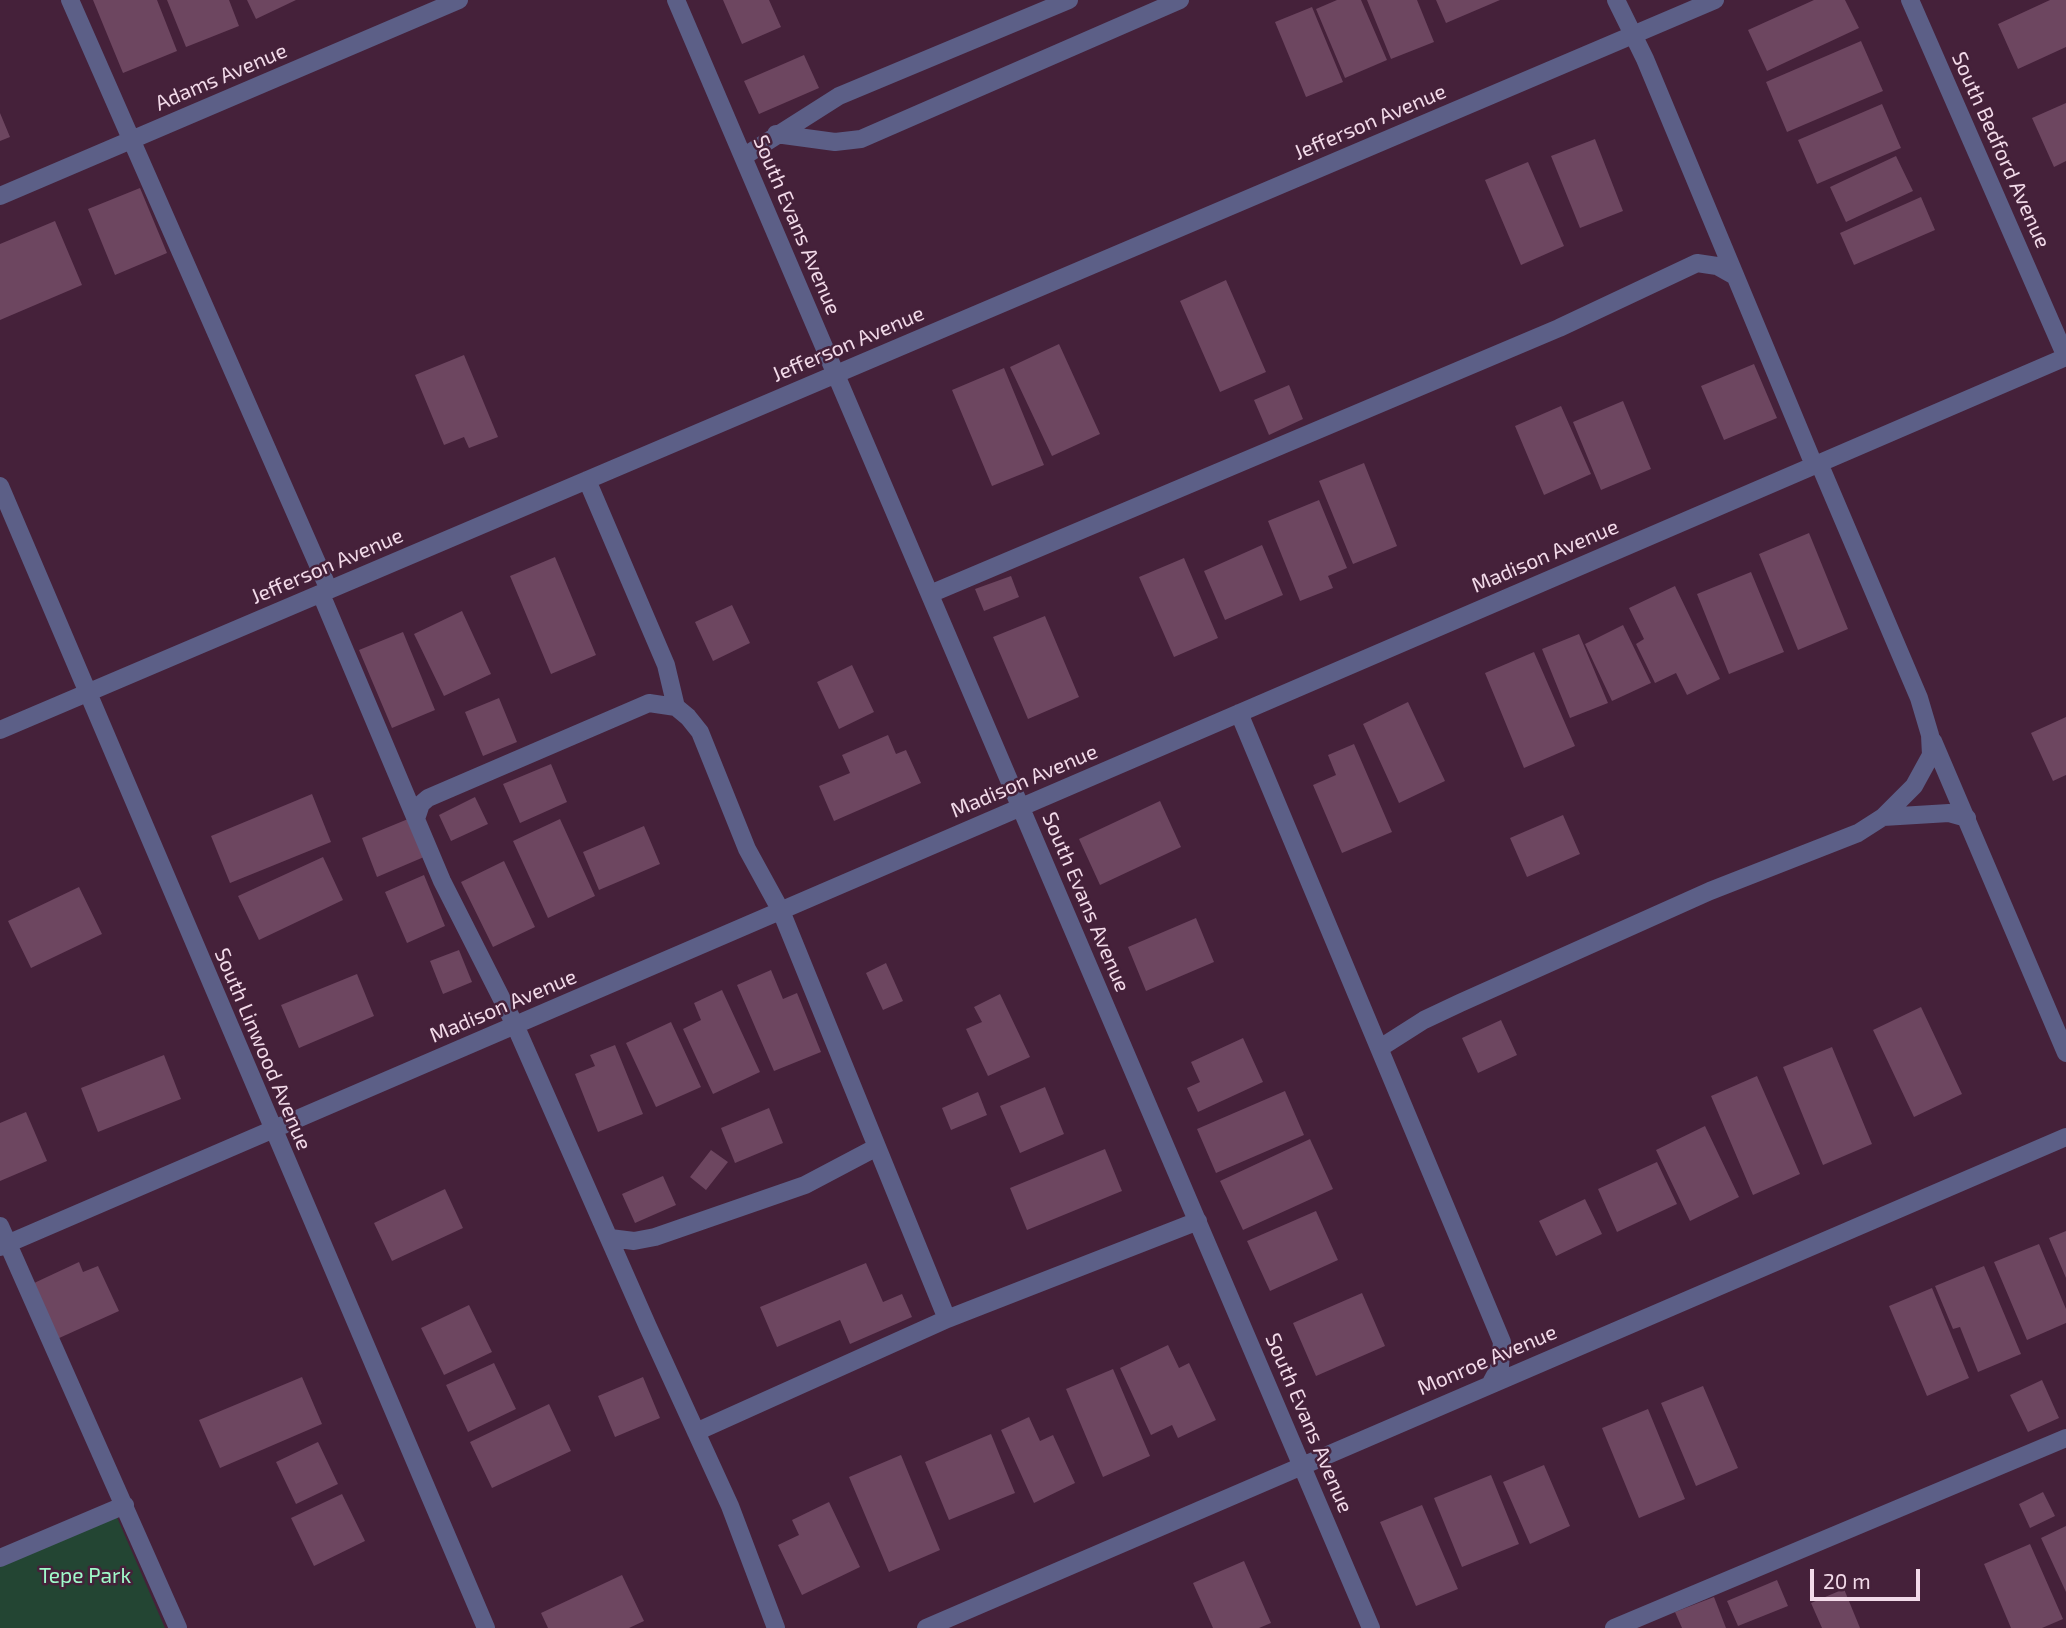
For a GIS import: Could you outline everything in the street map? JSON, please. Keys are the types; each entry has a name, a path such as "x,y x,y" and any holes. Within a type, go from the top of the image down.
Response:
{"street":[{"path":"70,0 325,592 442,881 515,1025 730,1506 776,1628"},
{"name":"Adams Avenue","path":"0,196 131,140 422,7 459,0"},
{"name":"South Evans Avenue","path":"676,0 1371,1628"},
{"path":"743,157 839,96 1069,0"},
{"path":"776,134 835,142 861,139 1180,0"},
{"path":"1616,0 1656,85 1733,275 1919,698 1930,734 2066,1053"},
{"name":"Jefferson Avenue","path":"0,730 1715,0"},
{"name":"South Bedford Avenue","path":"1910,0 2066,357"},
{"path":"930,594 1559,328 1697,263 1717,266 1733,275"},
{"name":"Madison Avenue","path":"4,1245 2066,357"},
{"path":"587,480 666,664 676,706 700,732 747,849 782,911 947,1319"},
{"name":"South Linwood Avenue","path":"0,486 486,1628"},
{"path":"416,819 421,804 428,798 649,703 676,706"},
{"path":"1239,713 1502,1342 1502,1356 1491,1383"},
{"path":"1380,1048 1424,1020 1460,1003 1710,891 1858,833 1883,817 1914,786 1931,755 1930,734"},
{"path":"1883,817 1949,813 1967,818"},
{"name":"Monroe Avenue","path":"926,1628 2066,1137"},
{"path":"610,1238 634,1241 655,1237 805,1185 877,1147"},
{"path":"696,1432 947,1319 1198,1222"},
{"path":"0,1226 4,1245 125,1505 178,1628"},
{"path":"1614,1628 2066,1438"},
{"path":"0,1559 125,1505"}],"green space":[{"name":"Tepe Park","path":"113,1508 165,1628 0,1628 0,1557"}],"building":[{"path":"93,0 157,0 177,51 123,73"},
{"path":"167,0 229,0 239,26 186,47"},
{"path":"247,0 296,0 256,19"},
{"path":"723,0 769,0 781,27 742,44"},
{"path":"1337,0 1361,0 1387,60 1345,78 1316,9"},
{"path":"1367,0 1417,0 1434,42 1391,59"},
{"path":"1436,0 1500,0 1446,23"},
{"path":"1814,0 1845,0 1859,28 1767,71 1748,30"},
{"path":"2050,0 2066,0 2066,47 2018,69 1998,24"},
{"path":"1312,7 1343,82 1306,97 1275,22"},
{"path":"1861,41 1883,91 1787,132 1766,82"},
{"path":"804,55 819,88 759,114 744,81"},
{"path":"2066,103 2066,161 2054,167 2032,118"},
{"path":"1882,104 1901,148 1817,184 1798,140"},
{"path":"0,113 10,137 0,141"},
{"path":"1595,139 1623,211 1580,228 1551,156"},
{"path":"1896,156 1913,191 1846,222 1830,187"},
{"path":"1528,162 1564,246 1521,265 1485,180"},
{"path":"140,188 167,253 115,275 88,209"},
{"path":"1921,197 1935,230 1854,265 1840,233"},
{"path":"55,221 82,285 0,320 0,244"},
{"path":"1226,280 1266,372 1220,392 1180,301"},
{"path":"1059,344 1100,434 1052,456 1010,367"},
{"path":"464,355 498,437 469,448 464,437 444,445 415,375"},
{"path":"1754,364 1777,418 1724,440 1701,386"},
{"path":"1004,368 1044,465 992,486 952,390"},
{"path":"1289,385 1303,419 1269,435 1254,400"},
{"path":"1623,401 1651,469 1601,490 1573,422"},
{"path":"1561,406 1591,474 1544,495 1515,426"},
{"path":"1364,463 1397,546 1353,564 1319,481"},
{"path":"1319,500 1347,568 1328,576 1333,588 1300,601 1268,521"},
{"path":"1809,533 1848,629 1798,650 1759,554"},
{"path":"1262,545 1283,595 1225,620 1204,571"},
{"path":"555,557 596,655 551,674 510,576"},
{"path":"1184,558 1218,638 1174,657 1139,577"},
{"path":"1751,572 1784,652 1729,674 1697,594"},
{"path":"1011,576 1019,597 984,611 975,589"},
{"path":"1675,586 1720,679 1687,695 1676,673 1655,683 1636,644 1644,639 1629,608"},
{"path":"732,605 750,643 713,661 695,622"},
{"path":"462,611 491,674 444,696 414,634"},
{"path":"1045,616 1079,697 1028,719 993,637"},
{"path":"1623,625 1651,683 1612,701 1585,644"},
{"path":"403,632 435,710 392,728 359,650"},
{"path":"1579,634 1608,703 1570,718 1542,649"},
{"path":"1534,652 1575,746 1524,768 1485,673"},
{"path":"852,665 874,712 839,729 817,682"},
{"path":"499,698 517,742 483,756 465,712"},
{"path":"1408,702 1445,781 1399,803 1363,724"},
{"path":"2066,717 2066,775 2053,781 2031,733"},
{"path":"888,735 896,754 906,750 921,783 834,821 819,786 850,773 842,755"},
{"path":"1354,744 1392,832 1342,853 1313,785 1336,775 1328,755"},
{"path":"551,764 567,802 520,823 503,784"},
{"path":"312,794 331,842 230,883 211,836"},
{"path":"475,797 488,824 451,841 439,815"},
{"path":"1160,801 1181,847 1100,885 1079,839"},
{"path":"1563,815 1580,854 1527,877 1510,838"},
{"path":"408,819 424,857 377,877 362,838"},
{"path":"560,819 595,896 548,918 513,841"},
{"path":"644,826 660,864 599,890 583,852"},
{"path":"323,857 343,900 259,940 238,896"},
{"path":"504,861 535,927 493,947 461,882"},
{"path":"424,875 445,926 407,943 385,892"},
{"path":"79,887 102,934 31,968 8,921"},
{"path":"1196,918 1214,962 1146,991 1128,947"},
{"path":"459,950 472,982 443,994 430,961"},
{"path":"886,963 903,1001 883,1010 866,973"},
{"path":"771,970 783,999 797,993 821,1052 774,1071 737,985"},
{"path":"357,974 374,1016 299,1048 281,1005"},
{"path":"722,990 760,1072 713,1094 683,1029 701,1020 694,1003"},
{"path":"1000,994 1030,1057 988,1076 966,1029 982,1022 974,1007"},
{"path":"1921,1007 1962,1094 1914,1117 1873,1030"},
{"path":"1501,1020 1517,1055 1478,1073 1462,1038"},
{"path":"671,1022 701,1087 656,1107 626,1043"},
{"path":"1243,1038 1263,1082 1198,1112 1187,1088 1200,1082 1191,1062"},
{"path":"615,1045 643,1114 598,1132 575,1074 595,1066 590,1055"},
{"path":"1832,1047 1872,1144 1823,1165 1783,1067"},
{"path":"164,1055 181,1099 98,1132 81,1088"},
{"path":"1757,1076 1800,1174 1753,1195 1711,1096"},
{"path":"1045,1087 1064,1134 1020,1153 1000,1106"},
{"path":"1285,1091 1304,1135 1216,1173 1197,1129"},
{"path":"978,1092 987,1115 951,1130 942,1108"},
{"path":"769,1108 783,1143 735,1163 721,1128"},
{"path":"26,1112 47,1161 0,1181 0,1123"},
{"path":"1705,1126 1739,1197 1690,1221 1656,1150"},
{"path":"1310,1139 1333,1189 1243,1230 1220,1181"},
{"path":"1105,1149 1122,1191 1027,1230 1010,1188"},
{"path":"711,1150 728,1162 706,1190 690,1177"},
{"path":"1657,1162 1677,1204 1617,1232 1598,1189"},
{"path":"663,1176 676,1205 635,1223 622,1194"},
{"path":"445,1189 463,1228 392,1261 374,1223"},
{"path":"1585,1199 1602,1234 1556,1256 1539,1221"},
{"path":"1316,1211 1338,1260 1270,1291 1247,1241"},
{"path":"2066,1231 2066,1278 2049,1238"},
{"path":"2039,1244 2066,1309 2066,1323 2027,1340 1994,1262"},
{"path":"79,1262 83,1272 98,1266 119,1311 57,1339 32,1284"},
{"path":"866,1263 883,1302 902,1294 912,1317 850,1344 840,1320 777,1347 760,1307"},
{"path":"1984,1266 2021,1354 1978,1372 1960,1327 1953,1329 1935,1286"},
{"path":"1932,1288 1969,1378 1927,1396 1889,1306"},
{"path":"1362,1293 1385,1346 1316,1376 1293,1323"},
{"path":"469,1305 492,1352 444,1375 421,1328"},
{"path":"1168,1345 1179,1368 1189,1363 1216,1420 1178,1438 1172,1425 1151,1435 1120,1368"},
{"path":"494,1363 516,1409 468,1432 446,1385"},
{"path":"1113,1369 1150,1456 1103,1477 1066,1389"},
{"path":"302,1377 322,1424 220,1468 199,1420"},
{"path":"643,1377 660,1418 615,1437 598,1396"},
{"path":"2042,1380 2059,1418 2028,1432 2010,1395"},
{"path":"1703,1386 1738,1468 1696,1486 1661,1403"},
{"path":"549,1404 571,1451 492,1488 470,1442"},
{"path":"1648,1409 1685,1499 1639,1518 1602,1428"},
{"path":"1029,1417 1040,1441 1053,1435 1075,1483 1034,1503 1001,1430"},
{"path":"991,1434 1015,1493 949,1520 925,1462"},
{"path":"318,1442 338,1484 296,1504 276,1462"},
{"path":"901,1455 940,1550 889,1572 849,1477"},
{"path":"1544,1465 1570,1526 1530,1544 1503,1482"},
{"path":"1491,1475 1519,1544 1462,1567 1434,1498"},
{"path":"2043,1492 2055,1516 2030,1528 2019,1504"},
{"path":"342,1494 365,1541 314,1566 291,1518"},
{"path":"829,1502 860,1567 802,1595 778,1545 799,1535 792,1520"},
{"path":"1422,1505 1458,1589 1416,1606 1380,1522"},
{"path":"2066,1526 2066,1592 2041,1538"},
{"path":"2030,1544 2063,1619 2042,1628 2011,1628 1984,1564"},
{"path":"1244,1561 1271,1623 1259,1628 1213,1628 1193,1583"},
{"path":"622,1575 644,1621 629,1628 548,1628 541,1613"},
{"path":"1777,1580 1788,1606 1738,1626 1727,1601"},
{"path":"1844,1589 1860,1628 1822,1628 1811,1603"},
{"path":"1714,1597 1726,1628 1682,1628 1675,1612"}]}
